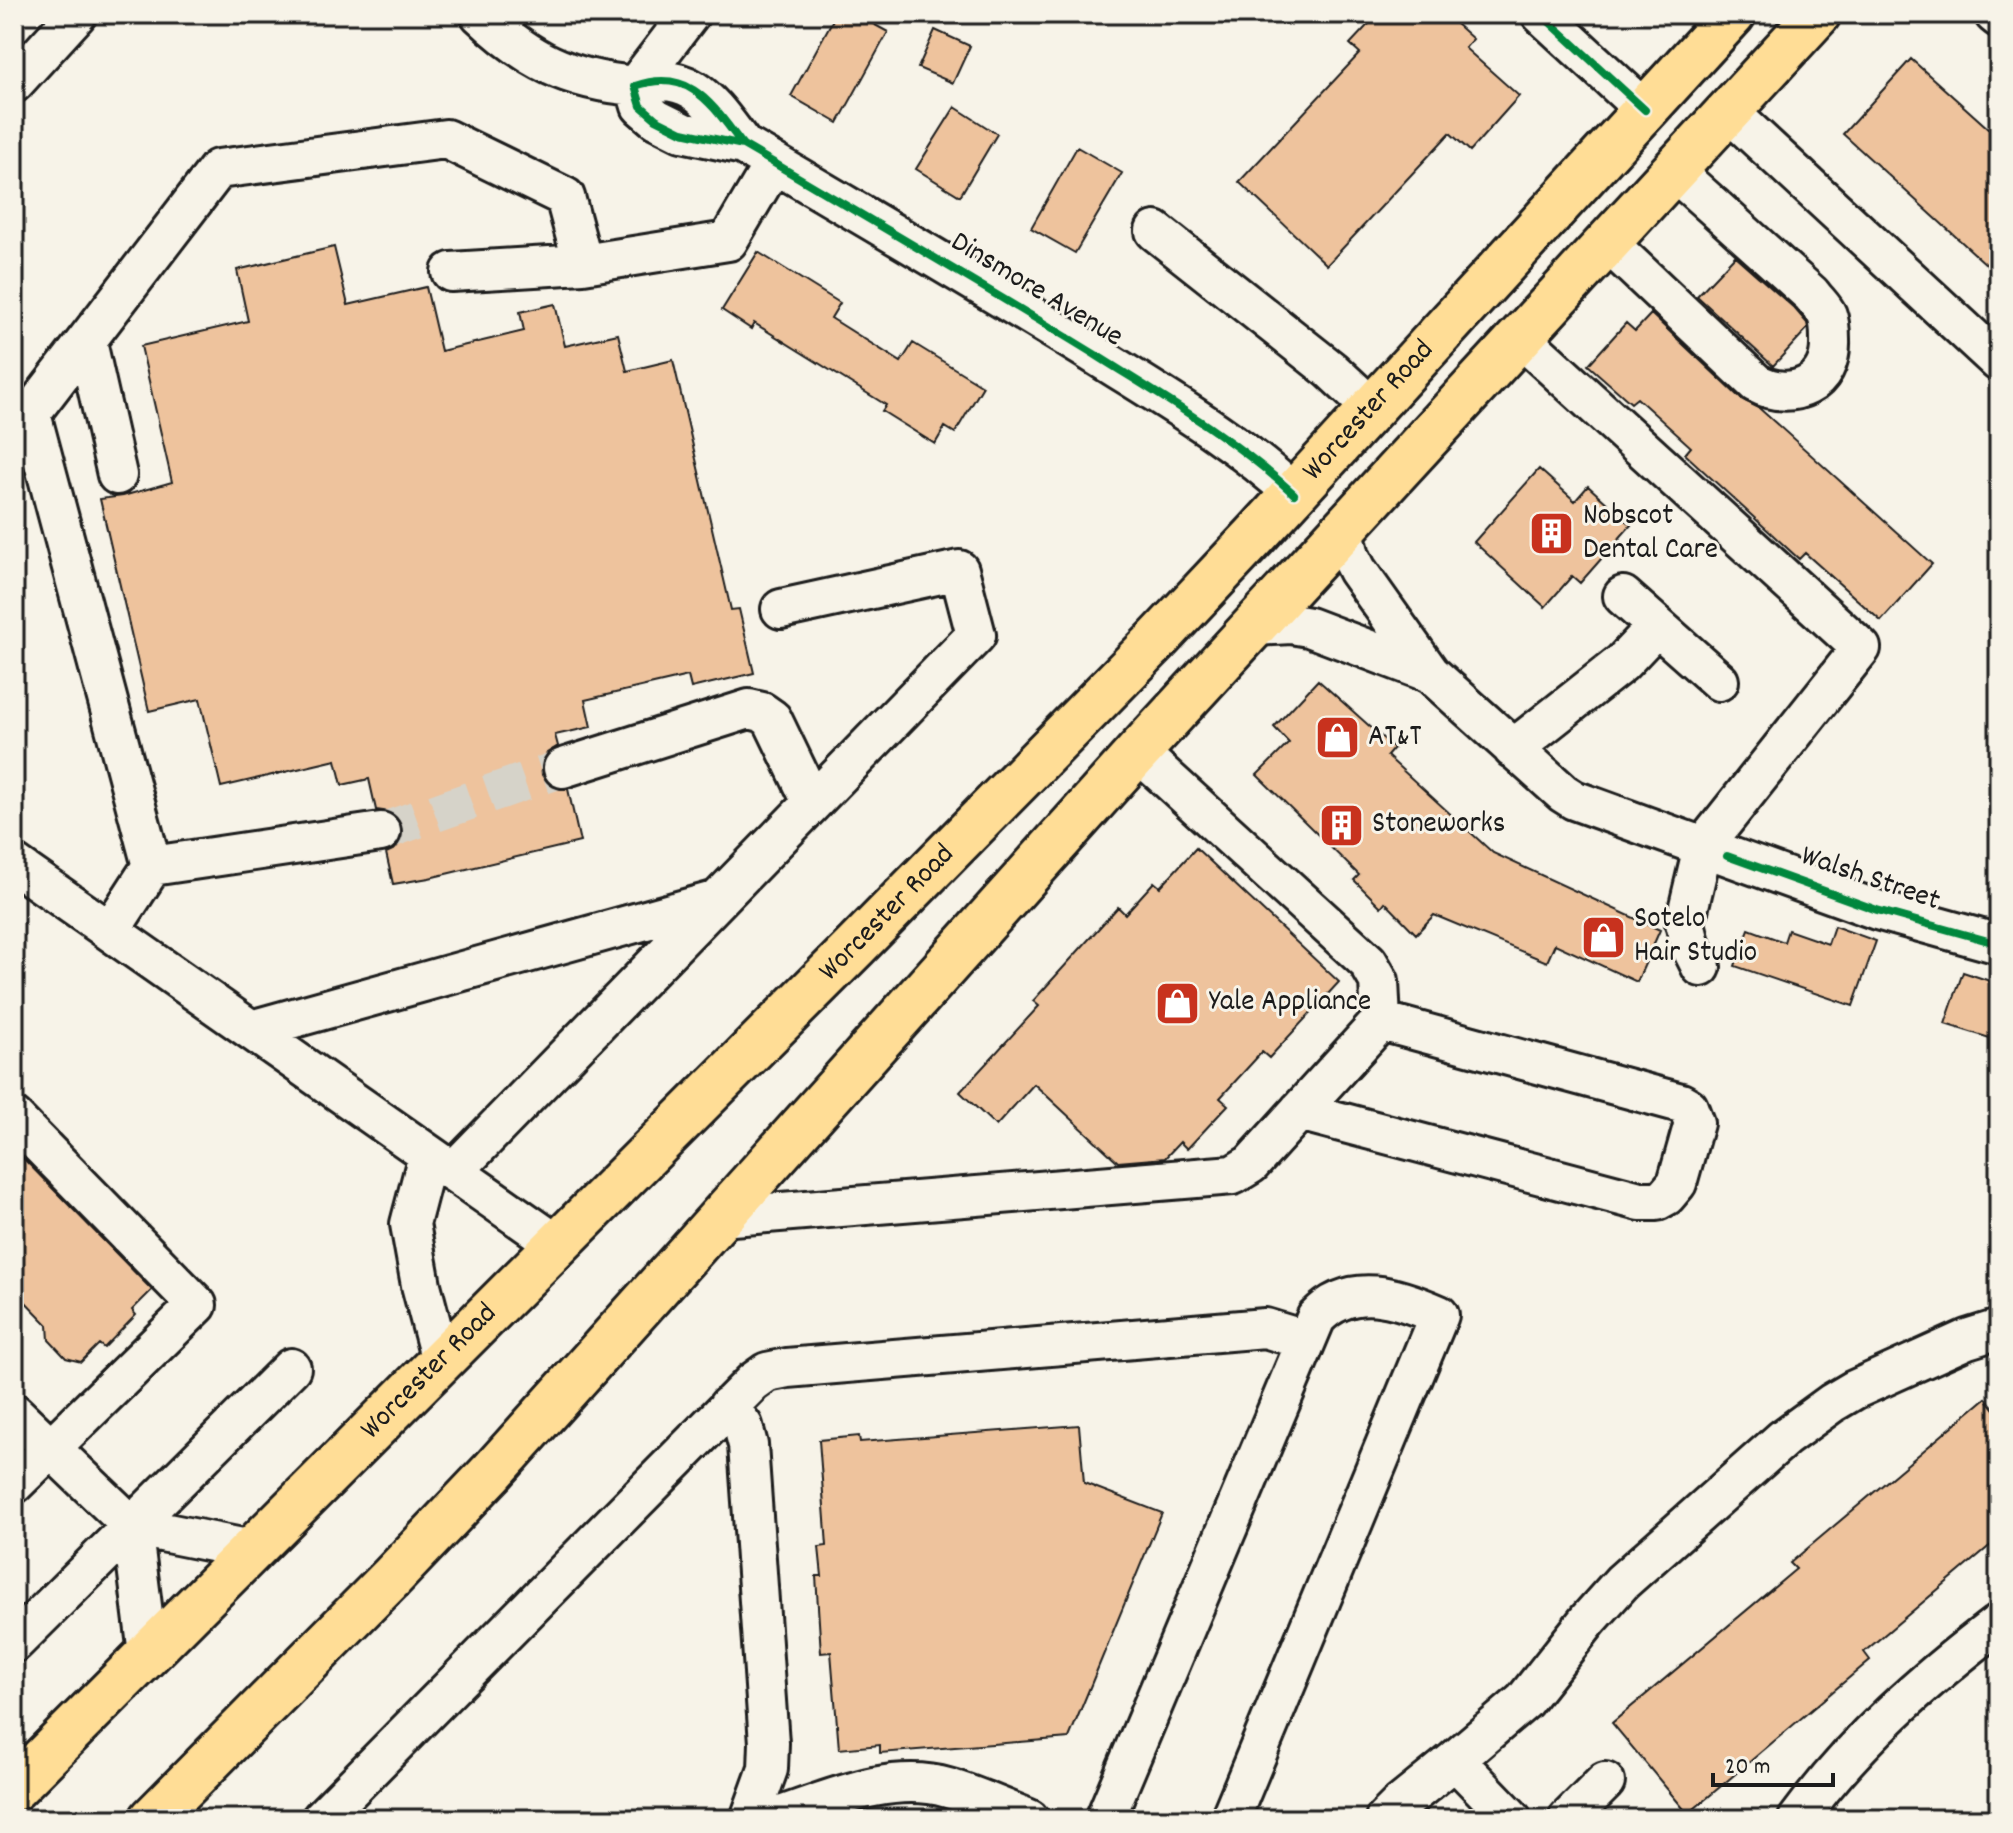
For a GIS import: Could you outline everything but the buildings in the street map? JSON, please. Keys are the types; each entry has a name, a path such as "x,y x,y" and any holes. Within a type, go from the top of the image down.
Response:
{"highway":[{"name":"Worcester Road","path":"14,1788 558,1245 1114,683 1294,494 1733,14"},
{"name":"Worcester Road","path":"152,1819 443,1525 1138,752 1818,14"}],"street":[{"path":"14,83 77,14"},
{"name":"Dinsmore Avenue","path":"480,14 507,40 544,63 574,75 635,86 655,79 675,80 691,88 706,99 758,154 1006,299 1214,429 1294,494"},
{"path":"635,86 690,14"},
{"path":"1541,14 1645,110"},
{"path":"1994,14 1999,18"},
{"path":"1729,112 1999,362"},
{"path":"152,866 23,424 218,169 446,139 565,197 583,264"},
{"path":"451,272 583,264 728,241 758,154"},
{"path":"1608,243 1756,383 1772,391 1794,390 1815,383 1825,370 1830,351 1827,314 1811,294 1674,171"},
{"path":"1155,231 1331,370 1372,408"},
{"path":"1521,338 1861,648 1715,851 1685,923 1691,947 1701,967"},
{"path":"87,342 117,475"},
{"path":"1344,531 1357,570 1430,673"},
{"path":"441,1361 421,1285 410,1224 441,1163 717,900 976,635 959,570 781,609"},
{"path":"1623,596 1719,681"},
{"path":"1256,626 1283,624 1309,627 1430,673"},
{"path":"1513,749 1622,663 1657,626"},
{"name":"Walsh Street","path":"1430,673 1552,786 1574,800 1877,910 1999,944"},
{"path":"563,768 749,709 762,712 772,719 812,802"},
{"path":"720,1217 1219,1177 1240,1172 1251,1164 1381,1021 1379,981 1368,962 1138,752"},
{"path":"110,931 152,866 381,832"},
{"path":"14,864 558,1245"},
{"path":"251,1030 717,900"},
{"path":"1299,1111 1640,1201 1657,1201 1673,1190 1677,1183 1694,1123 1688,1107 1681,1103 1381,1021"},
{"path":"14,1118 197,1305 14,1484"},
{"path":"1105,1819 1316,1318 1338,1299 1361,1295 1406,1300 1439,1315 1230,1819"},
{"path":"321,1819 728,1406 767,1372 1265,1328 1305,1340"},
{"path":"1385,1819 1524,1701 1622,1582 1784,1438 1854,1390 1939,1351 1999,1329"},
{"path":"14,1643 291,1368"},
{"path":"728,1406 743,1426 748,1445 769,1743 768,1769 750,1819"},
{"path":"14,1413 132,1526 252,1550"},
{"path":"132,1526 148,1654"},
{"path":"1798,1819 1838,1767 1883,1719 1999,1623"},
{"path":"1455,1760 1512,1819"},
{"path":"1568,1819 1605,1782"},
{"path":"772,1819 881,1785 917,1783 946,1787 1029,1819"}],"tunnel":[{"path":"381,832 563,768"}],"cycle path":[{"path":"1541,14 1645,110"},
{"path":"743,145 710,104 686,86 654,81 635,86 641,106 656,119 682,132 743,145 774,163 1175,405 1248,455 1294,494"},
{"path":"1727,856 1877,910 1999,944"}],"place":[{"name":"Nobscot Dental Care","path":"1552,534"},
{"name":"AT&T","path":"1337,738"},
{"name":"Stoneworks","path":"1341,825"},
{"name":"Sotelo Hair Studio","path":"1603,937"},
{"name":"Yale Appliance","path":"1178,1003"}]}
